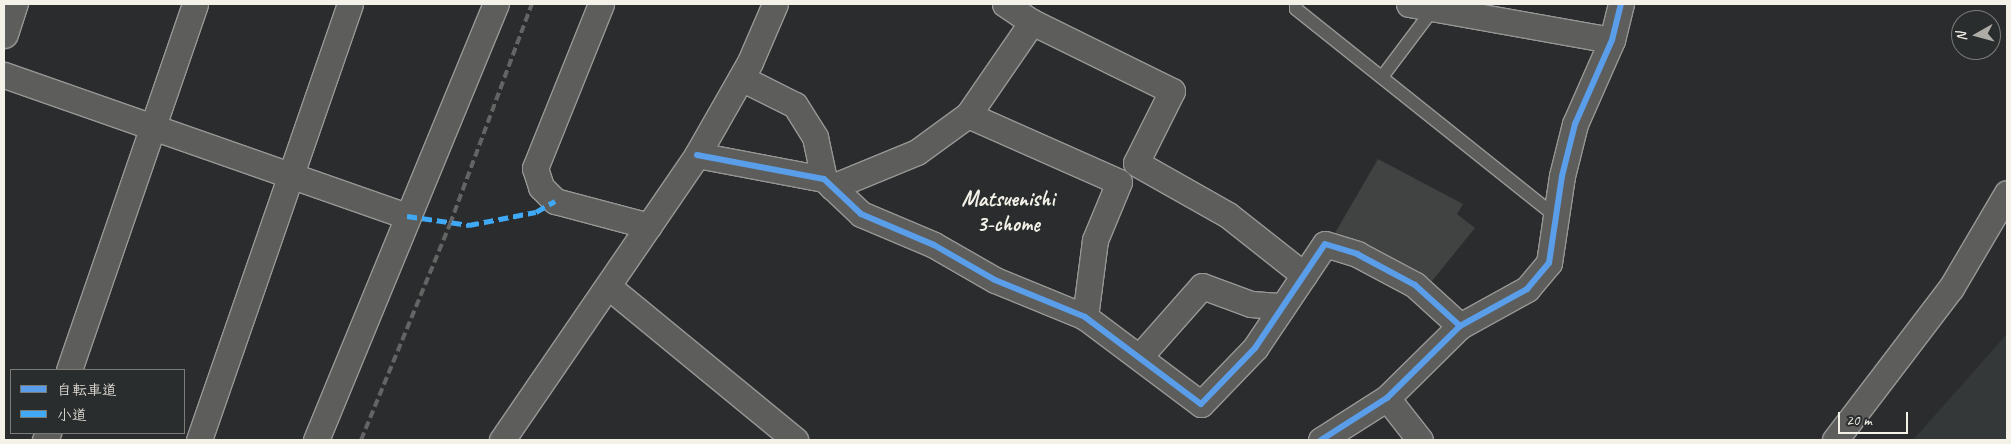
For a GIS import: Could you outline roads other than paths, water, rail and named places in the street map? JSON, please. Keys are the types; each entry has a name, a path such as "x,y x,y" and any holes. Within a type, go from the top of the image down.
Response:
{"main road":[{"path":"4,34 14,4"}],"street":[{"path":"69,369 195,4"},
{"path":"200,440 350,4"},
{"path":"316,440 496,4"},
{"path":"601,4 534,168 541,187 555,202 649,226"},
{"path":"502,440 609,287 697,155 741,78 775,4"},
{"path":"1005,4 1032,22 1172,91 1136,163 1228,215 1304,275"},
{"path":"1409,4 1612,40"},
{"path":"1321,440 1387,398 1460,326 1527,289 1549,264 1562,176 1576,124 1612,40 1621,4"},
{"path":"697,155 828,183 917,152 968,115 1032,22"},
{"path":"4,75 407,216"},
{"path":"741,78 795,105 815,137 828,183 861,214 934,245 995,280 1085,317 1141,355 1201,404 1254,348 1325,244 1357,254 1415,285 1460,326"},
{"path":"968,115 1120,182 1095,240 1085,317"},
{"path":"1835,440 1951,288 2007,193"},
{"path":"1141,355 1202,286 1251,304 1283,306"},
{"path":"609,287 795,440"},
{"path":"1387,398 1420,440"}],"lane":[{"path":"1296,4 1296,9 1557,217"},
{"path":"1382,77 1433,9"}],"railway":[{"path":"361,440 450,224 532,4"}],"district":[{"name":"Matsuenishi 3-chome","path":"1008,212"}]}
